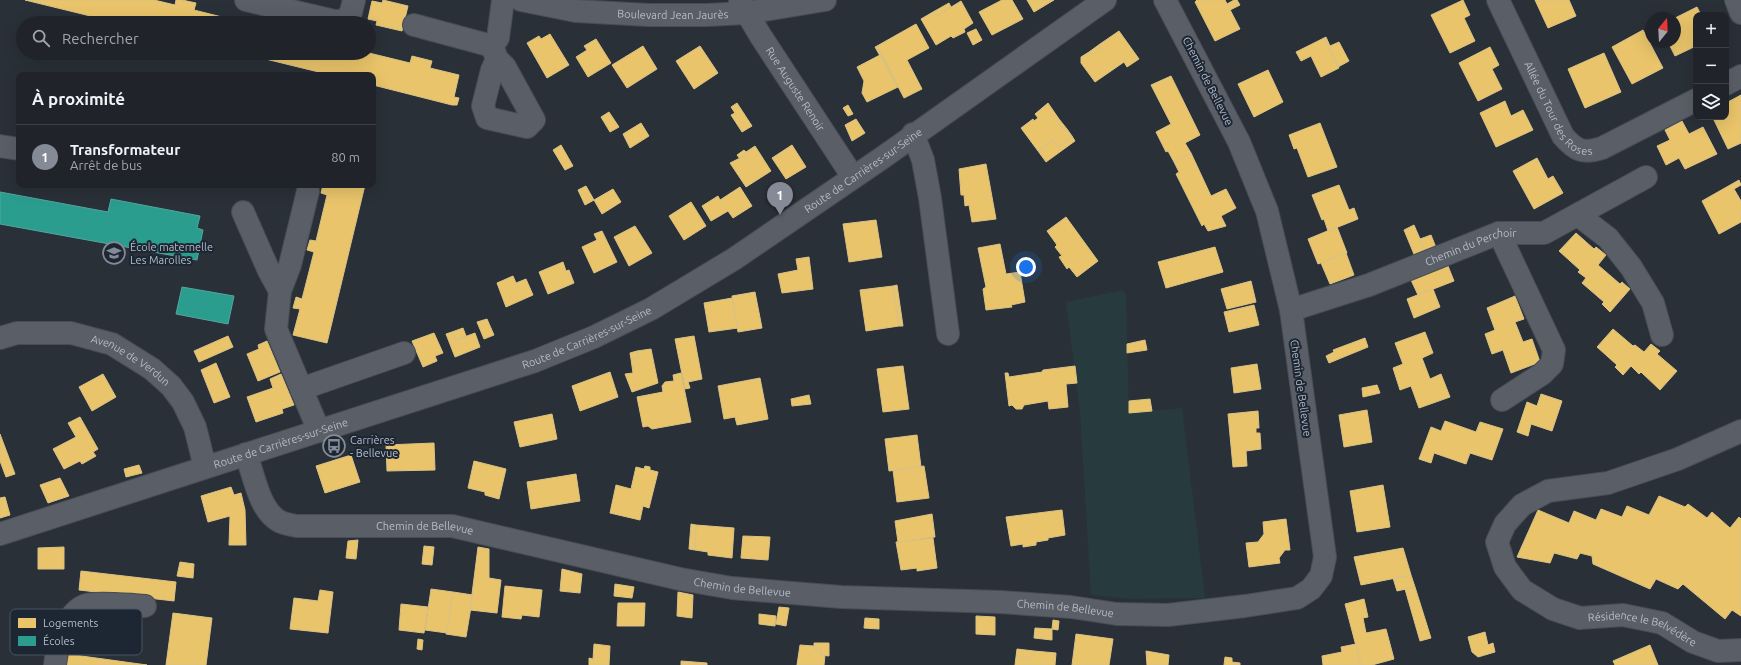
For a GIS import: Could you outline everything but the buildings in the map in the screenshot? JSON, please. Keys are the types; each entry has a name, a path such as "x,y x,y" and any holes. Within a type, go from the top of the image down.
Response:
{"street":[{"path":"246,0 313,16"},
{"path":"348,16 354,0"},
{"path":"414,25 494,53 498,38 503,0"},
{"name":"Boulevard Jean Jaurès","path":"521,0 576,11 648,15 707,16 743,6 825,0"},
{"name":"Route de Carrières-sur-Seine","path":"0,534 534,361 601,334 651,309 734,259 1104,0"},
{"name":"Chemin de Bellevue","path":"246,454 262,501 268,513 280,522 297,526 452,526 680,579 732,588 841,597 1000,602 1071,607 1117,614 1168,614 1245,606 1297,598 1311,589 1321,576 1325,558 1291,310 1267,211 1239,142 1165,0"},
{"name":"Allée du Tour des Roses","path":"1498,0 1563,136 1573,148 1590,152 1602,148 1693,102"},
{"path":"1736,0 1741,14"},
{"name":"Rue Auguste Renoir","path":"743,6 854,176"},
{"path":"1729,82 1741,76"},
{"path":"913,134 923,160 930,198 948,334"},
{"path":"0,146 16,149"},
{"name":"Chemin du Perchoir","path":"1291,310 1369,285 1499,233 1544,233 1646,177"},
{"path":"308,191 290,265 280,291 276,329 319,431"},
{"path":"243,212 269,271 280,291"},
{"path":"1578,215 1608,238 1631,266 1653,303 1662,335"},
{"path":"1499,233 1554,350 1552,364 1542,374 1502,400"},
{"name":"Avenue de Verdun","path":"0,338 17,333 71,333 112,344 119,348 152,369 171,386 183,402 195,427 205,467"},
{"path":"301,389 404,353"},
{"name":"Résidence le Belvédère","path":"1741,431 1678,459 1608,483 1548,491 1522,505 1506,524 1497,542 1505,567 1522,590 1552,609 1580,618 1623,615 1662,623 1693,642 1718,651 1741,650"},
{"path":"81,609 87,605 145,606"},
{"path":"55,665 56,655"}],"green space":[{"path":"1123,290 1126,295 1129,413 1182,408 1205,598 1129,599 1091,595 1080,412 1066,302"}],"place":[{"name":"Transformateur","path":"780,215"},
{"name":"École maternelle Les Marolles","path":"114,253"},
{"name":"Carrières - Bellevue","path":"334,446"}]}
